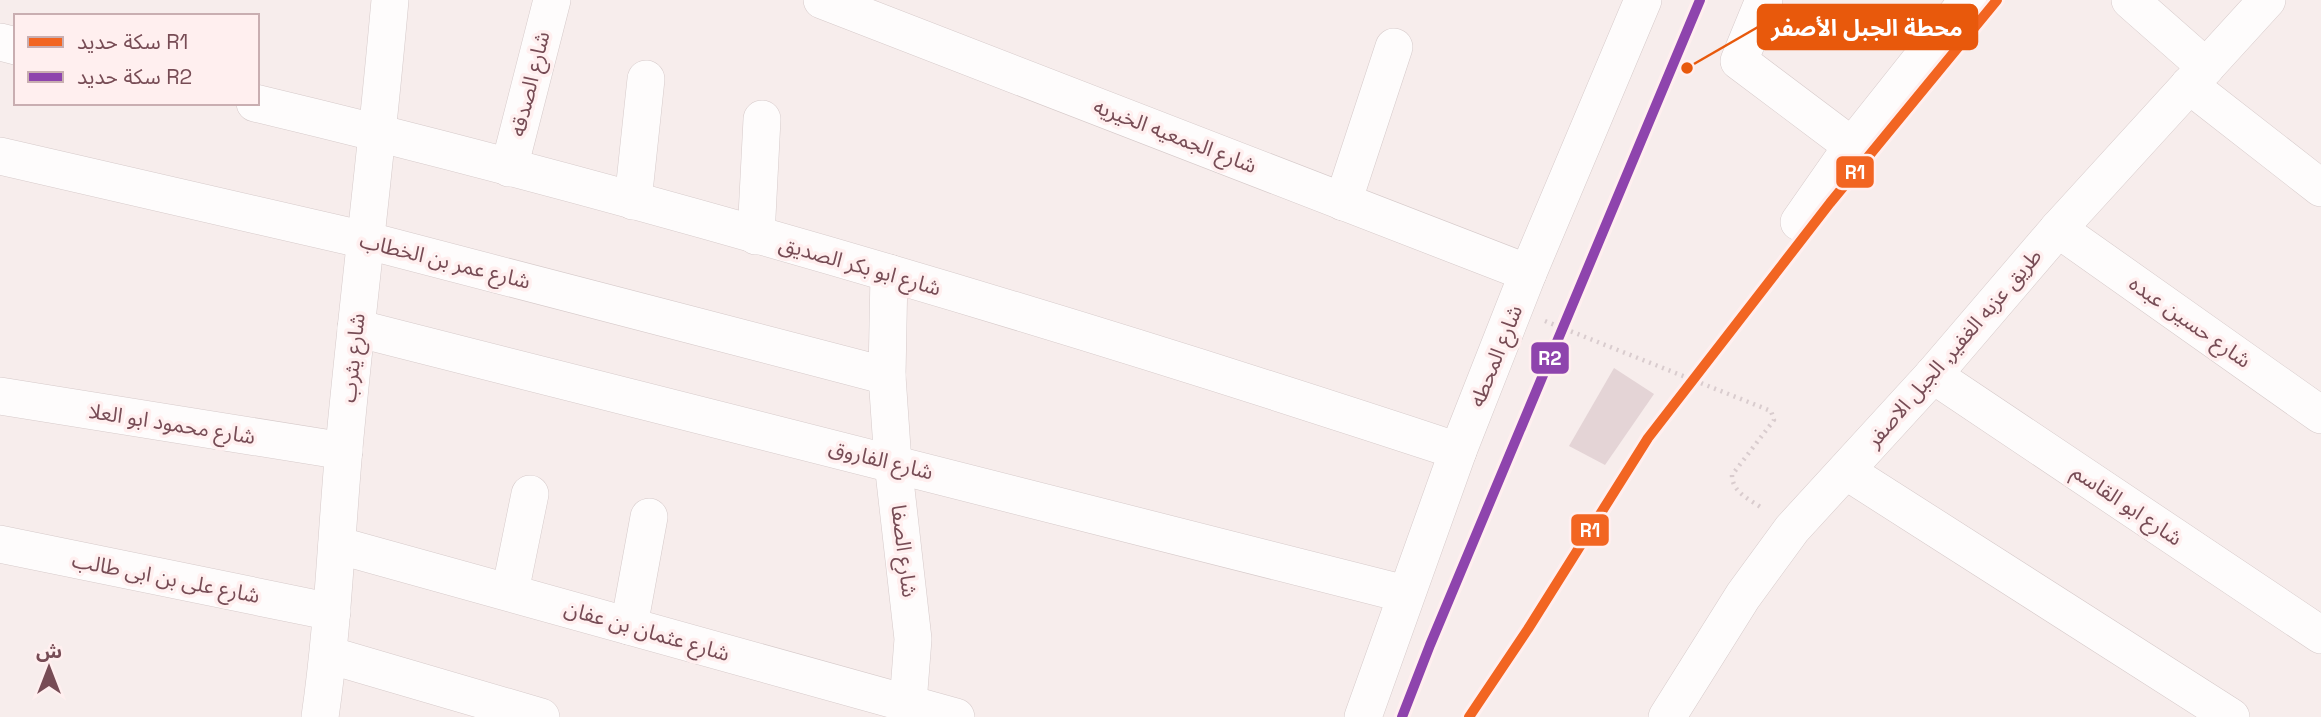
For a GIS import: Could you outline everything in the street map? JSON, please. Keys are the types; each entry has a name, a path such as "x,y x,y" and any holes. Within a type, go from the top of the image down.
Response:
{"street":[{"name":"شارع يثرب","path":"320,717 329,655 344,451 365,240 379,133 390,0"},
{"name":"شارع الصدقه","path":"509,168 552,0"},
{"name":"شارع الجمعيه الخيريه","path":"822,0 1528,273"},
{"name":"شارع المحطه","path":"1363,717 1458,451 1528,273 1643,0"},
{"path":"1764,0 1739,61 1852,146"},
{"path":"2130,0 2198,76 2321,188"},
{"name":"طريق عزبه الغفير, الجبل الاصفر","path":"1667,717 1744,596 1792,529 1933,376 2058,229 2267,0"},
{"path":"1799,222 1852,146 1962,2"},
{"path":"1343,202 1395,47"},
{"path":"633,201 646,79"},
{"name":"شارع ابو بكر الصديق","path":"259,104 633,201 889,273 1235,378 1458,451"},
{"path":"756,236 762,119"},
{"name":"شارع عمر بن الخطاب","path":"0,156 365,240 887,376"},
{"name":"شارع حسين عبده","path":"2058,229 2321,415"},
{"name":"شارع الصفا","path":"889,273 887,376 893,463 913,639 908,703"},
{"name":"شارع الفاروق","path":"356,328 1405,594"},
{"name":"شارع ابو القاسم","path":"1933,376 2321,635"},
{"name":"شارع محمود ابو العلا","path":"0,396 344,451"},
{"path":"1846,471 2231,717"},
{"path":"510,592 530,494"},
{"path":"629,626 649,517"},
{"name":"شارع على بن ابى طالب","path":"0,544 332,612"},
{"name":"شارع عثمان بن عفان","path":"337,545 956,717"},
{"path":"329,655 541,717"}],"path":[{"path":"1543,320 1770,411 1774,420 1732,475 1732,483 1737,491 1792,529"}],"building":[{"path":"1614,368 1654,394 1605,465 1569,446"}],"rail line":[{"name":"R2","path":"1402,717 1700,0"},
{"name":"R1","path":"1469,717 1528,629 1648,438 1830,203 1997,0"}],"place":[{"name":"محطة الجبل الأصفر","path":"1687,68"}]}
